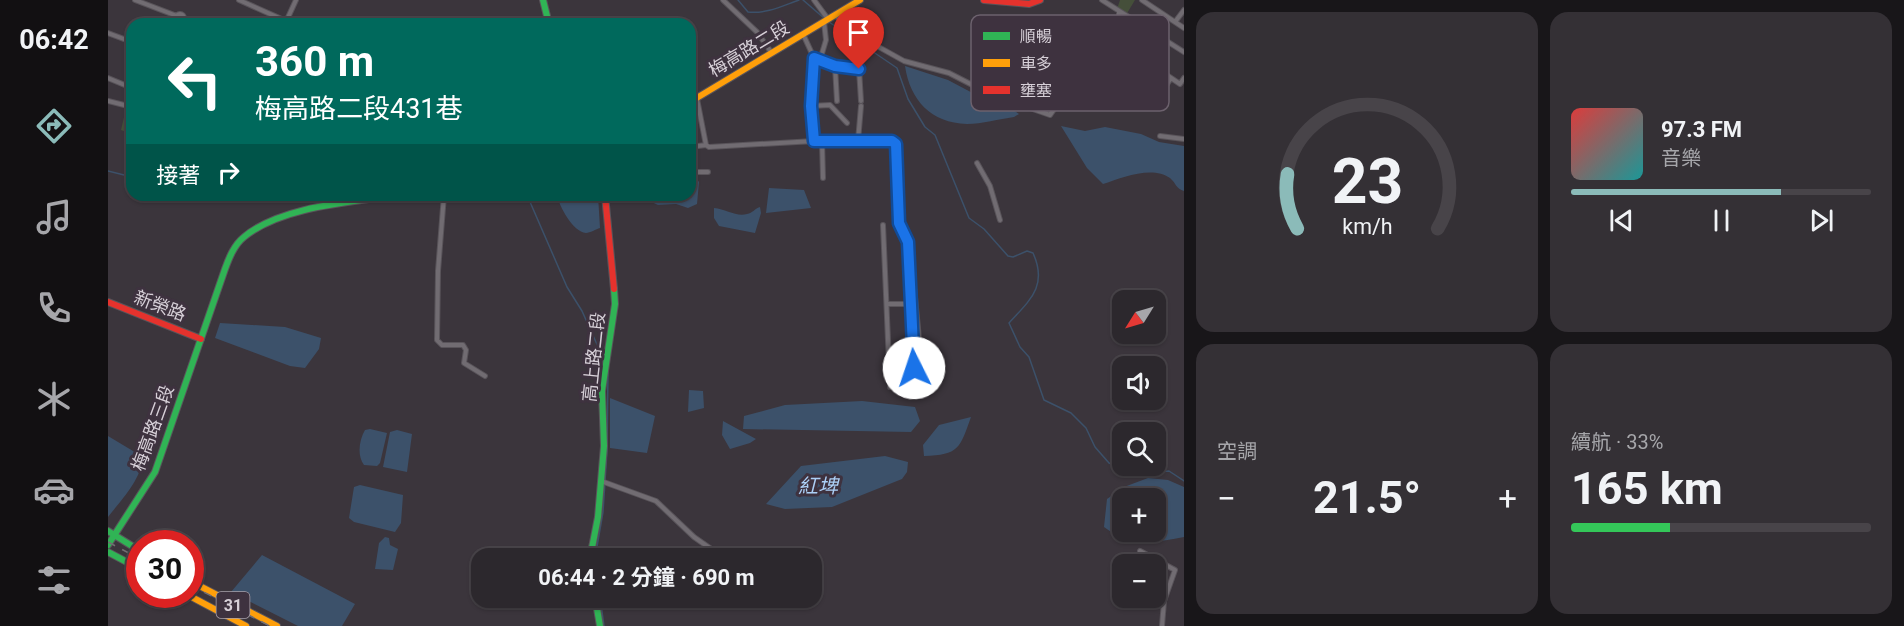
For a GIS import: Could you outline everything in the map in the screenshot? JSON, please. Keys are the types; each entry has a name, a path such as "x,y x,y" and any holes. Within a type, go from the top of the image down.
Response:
{"street":[{"path":"135,0 177,16 181,14 183,18"},
{"path":"239,0 275,18"},
{"path":"287,18 296,0"},
{"path":"543,0 548,18"},
{"path":"723,0 757,32 771,52"},
{"path":"814,0 826,21 826,40 820,60"},
{"name":"梅高路二段","path":"697,98 860,0"},
{"path":"984,0 1029,4 1040,0"},
{"path":"1102,0 1125,15"},
{"path":"1142,0 1164,15"},
{"path":"1175,22 1184,10"},
{"path":"1117,15 1119,11"},
{"path":"835,15 850,31 896,57 949,73 971,84"},
{"path":"1169,18 1184,28"},
{"path":"108,33 126,40"},
{"path":"803,34 814,58 811,106 814,141"},
{"path":"1169,43 1184,52"},
{"path":"814,58 835,66 859,69 861,104 858,141"},
{"path":"835,66 837,101"},
{"path":"108,78 126,86"},
{"path":"1169,81 1171,78 1180,84 1184,78"},
{"path":"697,98 706,145"},
{"path":"108,101 126,106"},
{"path":"811,106 830,105 847,123"},
{"path":"1039,111 1050,115 1053,111"},
{"path":"1160,136 1184,139"},
{"path":"696,146 814,141 892,141 896,144 899,223 908,242 924,390"},
{"path":"822,141 823,178"},
{"path":"978,163 990,186 1000,220"},
{"path":"696,172 708,172"},
{"path":"201,339 229,257 236,245 255,229 279,218 368,201"},
{"path":"444,201 438,271 437,340 442,345 463,345 466,350 465,363 486,376"},
{"name":"高上路二段","path":"592,548 604,482 602,391 615,304 605,201"},
{"path":"883,225 890,387"},
{"path":"908,242 915,389"},
{"name":"新榮路","path":"108,302 201,339"},
{"path":"886,304 910,304"},
{"name":"梅高路三段","path":"108,545 155,472 201,339"},
{"path":"604,482 656,501 694,537 710,548"},
{"path":"108,531 126,543"},
{"path":"1140,551 1175,570 1164,601 1162,626"},
{"path":"108,552 126,562"},
{"name":"31","path":"204,588 277,626"},
{"name":"31","path":"204,604 246,626"},
{"path":"597,608 600,626"}],"green space":[{"path":"1120,0 1135,0 1126,15 1117,9"},
{"path":"125,113 126,132 121,130"}],"water":[{"path":"905,66 948,80 971,92 971,111 1014,111 1019,114 1014,117 973,124 954,123 933,114 924,107 917,99"},
{"path":"1061,126 1085,131 1105,127 1141,134 1159,142 1184,146 1184,191 1170,178 1154,173 1136,174 1103,184 1087,168"},
{"path":"696,178 699,182 697,204 688,208 676,204 658,205 649,201 696,201"},
{"path":"769,188 804,190 811,208 766,213"},
{"path":"559,201 598,201 600,228 586,233 581,232 572,223"},
{"path":"760,207 761,213 755,233 719,226 714,218 714,208 743,215"},
{"path":"220,323 285,327 321,338 319,349 305,368 290,366 215,338"},
{"path":"689,390 703,391 704,408 688,412"},
{"path":"610,398 655,416 647,453 610,448"},
{"name":"紅埤","path":"862,401 915,407 920,421 911,432 743,429 744,416 785,405"},
{"path":"971,417 957,448 945,454 924,456 923,445 939,425"},
{"path":"723,421 756,439 730,449 722,435"},
{"path":"365,430 387,433 380,463 377,466 364,465 360,457 361,438"},
{"path":"397,430 412,434 407,472 383,467 390,432"},
{"path":"108,436 143,457 135,481 108,517"},
{"name":"紅埤","path":"885,456 908,462 907,472 902,479 832,507 785,509 766,504 801,466"},
{"path":"1148,478 1168,480 1184,487 1184,537 1166,540 1166,488 1123,488"},
{"path":"360,485 403,495 401,523 395,532 354,522 349,518 354,487"},
{"path":"1112,495 1112,532 1104,527 1107,499"},
{"path":"385,537 389,538 390,545 398,549 393,570 375,569 379,543"},
{"path":"262,555 355,604 342,626 298,626 231,592"}],"waterway":[{"path":"738,0 748,12 762,12 799,0"},
{"path":"803,0 825,19"},
{"path":"829,22 897,68 908,99 925,127 935,135 969,218 984,229 1008,256 1013,257 1027,251 1033,253 1039,275 1038,284 1030,299 1009,323 1020,347 1029,357 1044,400 1071,413 1086,428 1095,447 1109,463 1135,474 1169,471 1184,481"},
{"path":"108,171 126,176"},
{"path":"530,201 567,287 582,311 604,360"},
{"path":"597,548 603,512 607,451 608,370"},
{"path":"602,608 604,626"}],"railway":[{"path":"108,542 126,552"},
{"path":"204,592 270,626"}],"traffic: fast":[{"path":"543,0 548,18"},
{"path":"108,545 155,472 225,269 237,244 259,227 277,218 318,207 354,201"},
{"path":"592,548 598,517 604,446 602,391 615,304 614,289"},
{"path":"108,531 126,542"},
{"path":"108,552 126,562"},
{"path":"597,608 600,626"}],"traffic: slow":[{"path":"696,98 860,0"},
{"path":"204,588 277,626"},
{"path":"204,604 246,626"}],"traffic: jam":[{"path":"984,0 1029,4 1040,0"},
{"path":"606,201 614,289"},
{"path":"108,302 201,339"}],"route":[{"path":"859,69 835,66 814,58 811,106 814,141 892,141 896,144 899,223 908,242 906,244 914,368"}]}
